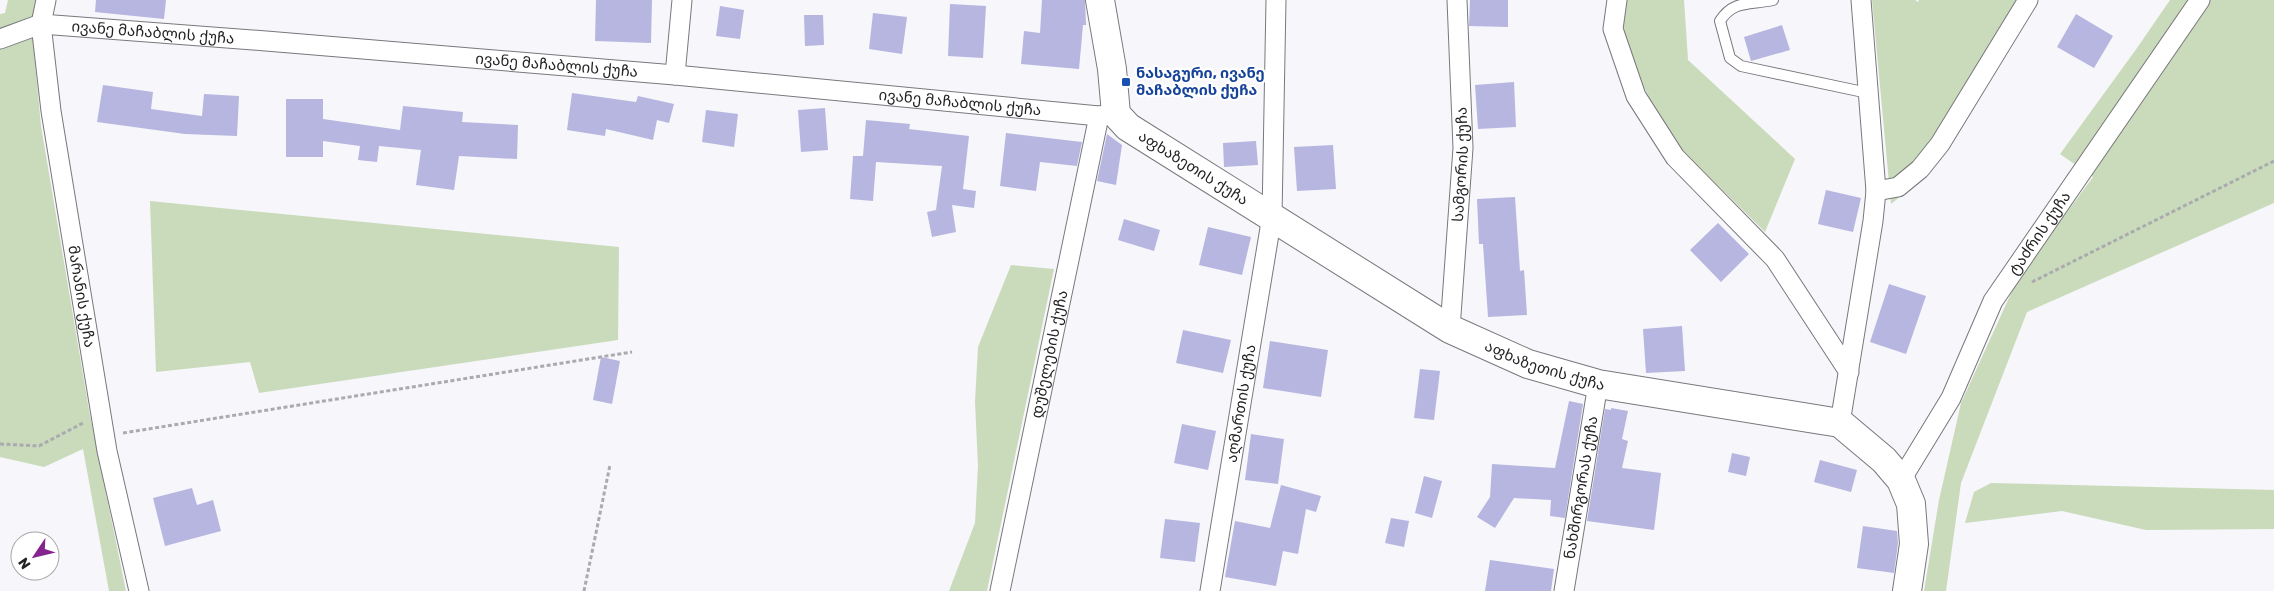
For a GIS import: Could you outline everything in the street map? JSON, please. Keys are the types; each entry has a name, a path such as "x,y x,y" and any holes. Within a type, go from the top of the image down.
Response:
{"street":[{"name":"მარანის ქუჩა","path":"46,0 41,24 50,111 105,436 139,591"},
{"path":"675,75 682,0"},
{"path":"1100,0 1112,69 1108,115"},
{"name":"აღმართის ქუჩა","path":"1210,591 1272,216 1276,0"},
{"name":"სამგორის ქუჩა","path":"1450,329 1463,148 1457,0"},
{"path":"1617,0 1612,29 1636,96 1675,157 1775,258 1849,372"},
{"path":"1861,0 1876,191 1874,221 1840,423 1884,460 1901,480 1911,504 1914,544 1907,591"},
{"path":"1876,191 1898,187 1920,169 1940,144 2028,0"},
{"name":"ტაძრის ქუჩა","path":"1901,480 1951,398 1994,301 2200,0"},
{"name":"ივანე მაჩაბლის ქუჩა","path":"0,39 41,24 675,75 1108,115"},
{"name":"აფხაზეთის ქუჩა","path":"1108,115 1450,329 1528,364 1598,384 1840,423"},
{"name":"დუშელების ქუჩა","path":"1000,591 1108,115"},
{"name":"ნახშირგორას ქუჩა","path":"1564,591 1598,384"}],"lane":[{"path":"1773,0 1735,3 1726,10 1720,21 1730,58 1741,66 1868,94"}],"path":[{"path":"2028,284 2274,161"},
{"path":"105,436 632,352"},
{"path":"0,444 39,446 101,414"},
{"path":"584,591 610,465"}],"green space":[{"path":"8,0 38,0 33,41 41,126 89,410 126,591 109,591 83,449 44,467 0,457 0,14 5,13"},
{"path":"1625,0 1684,0 1688,60 1795,159 1765,232 1684,152 1649,97 1627,54 1622,14"},
{"path":"1872,0 1915,0 1918,2 1919,0 2038,0 1940,159 1911,188 1891,204"},
{"path":"2170,0 2274,0 2274,203 2027,312 1961,483 1946,591 1924,591 1939,500 1961,403 2018,278 2093,177 2060,154"},
{"path":"150,201 619,247 618,340 259,393 250,362 156,372"},
{"path":"1011,265 1054,269 987,591 949,591 975,523 978,466 975,402 978,347"},
{"path":"1991,483 2274,490 2274,529 2146,530 2062,511 1965,523 1974,492"}],"building":[{"path":"96,0 166,0 164,19 95,12"},
{"path":"596,0 652,0 651,43 595,41"},
{"path":"1042,0 1085,0 1086,25 1083,25 1079,69 1021,64 1024,31 1040,33"},
{"path":"1470,0 1508,0 1508,27 1469,26"},
{"path":"950,4 986,6 983,58 948,56"},
{"path":"720,6 744,10 740,39 716,36"},
{"path":"873,13 907,17 902,54 869,49"},
{"path":"2076,14 2113,36 2094,68 2057,47"},
{"path":"804,15 823,15 824,45 805,46"},
{"path":"1782,25 1790,50 1751,61 1744,37"},
{"path":"1514,82 1516,127 1478,129 1475,85"},
{"path":"103,85 153,92 151,109 202,116 204,94 239,96 237,136 185,134 97,122"},
{"path":"572,93 636,102 638,96 674,104 669,123 657,120 653,140 606,129 605,136 567,130"},
{"path":"286,99 323,99 323,119 400,130 403,106 463,112 462,122 518,125 517,159 459,156 454,190 416,185 421,150 379,146 377,162 358,160 360,146 323,141 323,157 286,157"},
{"path":"825,108 828,150 801,152 798,110"},
{"path":"706,110 738,114 734,147 702,142"},
{"path":"866,120 910,124 909,129 969,136 963,189 976,191 974,208 952,205 956,232 932,237 927,212 936,210 942,166 876,162 873,201 850,199 853,156 863,156"},
{"path":"1006,133 1082,142 1077,166 1040,162 1036,191 1000,186"},
{"path":"1107,134 1122,145 1116,185 1097,181"},
{"path":"1256,141 1258,165 1224,167 1223,143"},
{"path":"1333,145 1336,189 1297,191 1294,147"},
{"path":"1826,190 1861,198 1853,232 1818,224"},
{"path":"1515,197 1520,271 1524,270 1527,315 1488,317 1483,244 1479,244 1477,199"},
{"path":"1124,219 1160,230 1154,251 1118,240"},
{"path":"1718,223 1749,254 1721,282 1690,250"},
{"path":"1208,227 1251,237 1242,275 1199,265"},
{"path":"1889,284 1926,296 1906,354 1870,342"},
{"path":"1682,326 1685,371 1646,373 1643,329"},
{"path":"1183,330 1231,340 1223,373 1176,363"},
{"path":"1270,341 1328,350 1321,397 1263,388"},
{"path":"601,357 620,361 612,404 593,400"},
{"path":"1420,369 1440,371 1434,420 1414,418"},
{"path":"1569,401 1583,404 1565,518 1550,516 1551,500 1514,498 1495,528 1477,517 1490,497 1492,464 1555,468"},
{"path":"1611,408 1628,411 1622,439 1628,441 1622,468 1661,473 1654,530 1587,521 1605,409 1611,410"},
{"path":"1182,424 1216,431 1208,470 1174,463"},
{"path":"1251,434 1284,439 1278,484 1245,480"},
{"path":"1732,453 1750,457 1746,476 1728,472"},
{"path":"1820,460 1857,470 1851,492 1814,482"},
{"path":"1424,476 1442,481 1432,518 1415,513"},
{"path":"1281,485 1321,496 1316,512 1306,509 1298,554 1283,551 1276,586 1225,577 1235,521 1270,528"},
{"path":"192,488 197,505 213,500 221,531 165,546 153,498"},
{"path":"1391,518 1409,521 1404,547 1385,543"},
{"path":"1165,519 1200,523 1195,562 1160,558"},
{"path":"1863,526 1897,531 1898,543 1894,573 1857,568"},
{"path":"1490,560 1554,569 1551,591 1485,591"}],"place":[{"name":"ნასაგური, ივანე მაჩაბლის ქუჩა","path":"1126,82"}]}
